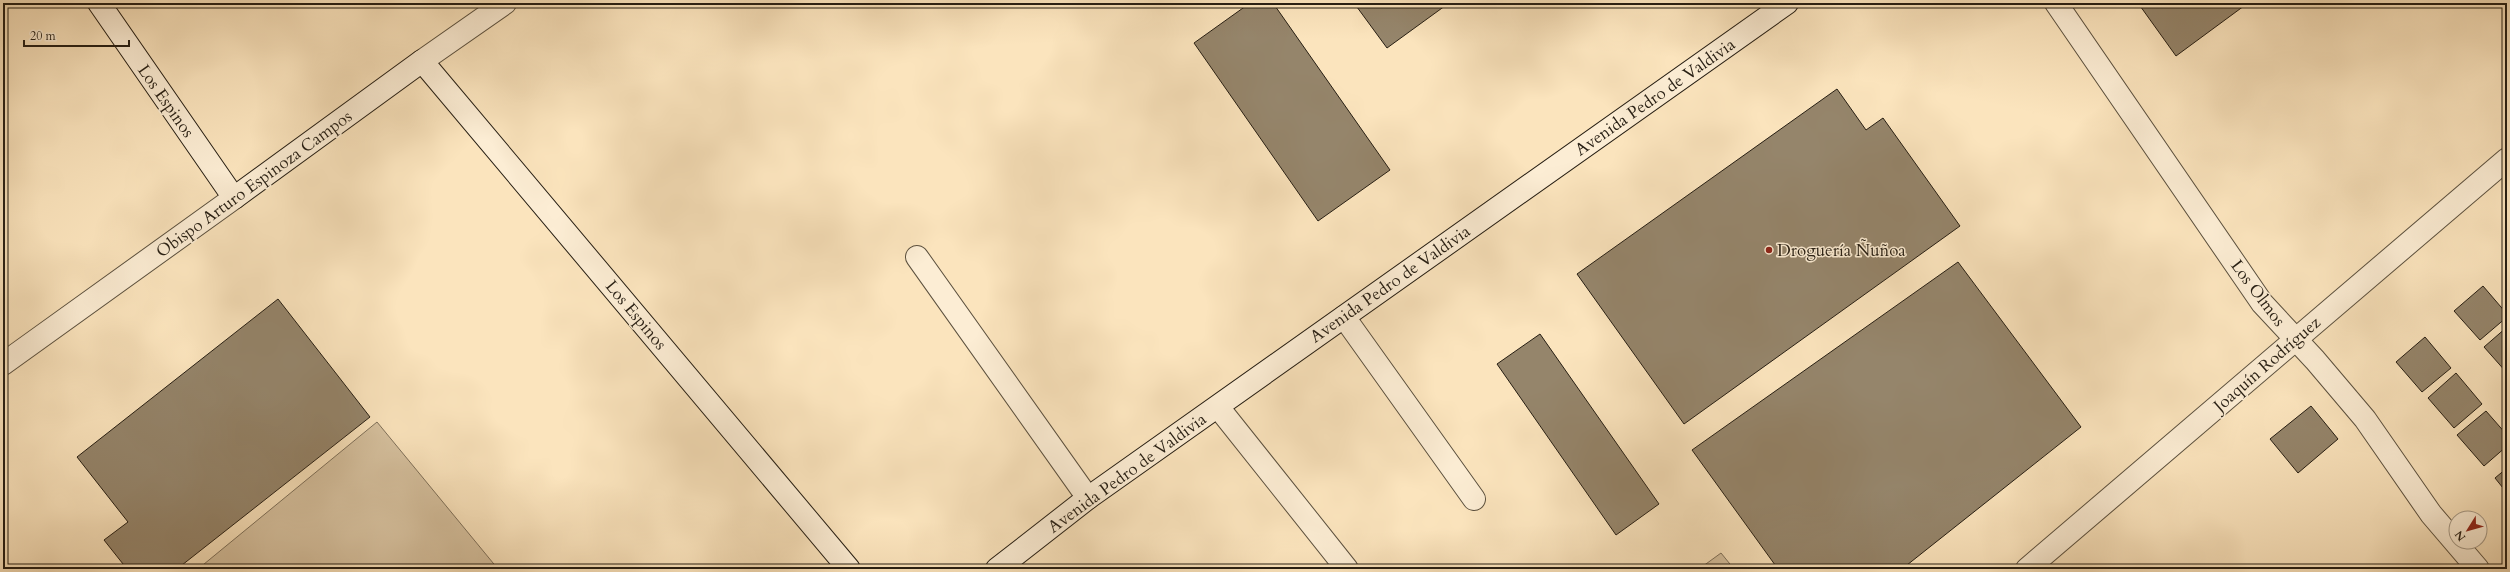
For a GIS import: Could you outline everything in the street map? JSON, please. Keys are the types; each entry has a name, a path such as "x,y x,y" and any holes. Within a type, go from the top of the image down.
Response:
{"street":[{"name":"Los Espinos","path":"99,3 234,198"},
{"name":"Obispo Arturo Espinoza Campos","path":"3,364 422,61 505,3"},
{"name":"Avenida Pedro de Valdivia","path":"997,569 1088,498 1787,3"},
{"name":"Los Olmos","path":"2056,3 2262,303 2365,420 2427,508 2478,569"},
{"name":"Los Espinos","path":"422,61 849,569"},
{"name":"Joaquín Rodríguez","path":"2027,569 2507,158"},
{"path":"917,257 1088,498"},
{"path":"1344,317 1474,498"},
{"path":"1218,407 1347,569"}],"shaded area":[{"path":"377,422 498,569 198,569"},
{"path":"1721,553 1734,569 1699,569"}],"building":[{"path":"1250,3 1273,3 1390,170 1318,221 1194,43"},
{"path":"1354,3 1449,3 1387,48"},
{"path":"2138,3 2248,3 2176,56"},
{"name":"Droguería Ñuñoa","path":"1837,89 1866,130 1883,118 1960,226 1684,424 1577,274"},
{"path":"1958,262 2081,427 1902,569 1778,569 1692,450"},
{"path":"2483,286 2507,314 2507,317 2480,340 2454,311"},
{"path":"278,299 370,417 177,569 127,569 104,540 128,522 77,457"},
{"path":"2507,327 2507,373 2484,347"},
{"path":"1540,334 1659,504 1616,535 1497,364"},
{"path":"2425,337 2451,368 2422,392 2396,362"},
{"path":"2456,373 2482,404 2454,428 2428,398"},
{"path":"2311,406 2338,439 2298,473 2270,439"},
{"path":"2486,411 2507,435 2507,446 2484,466 2457,435"},
{"path":"2507,468 2507,493 2495,478"}],"place":[{"name":"Droguería Ñuñoa","path":"1769,250"}]}
